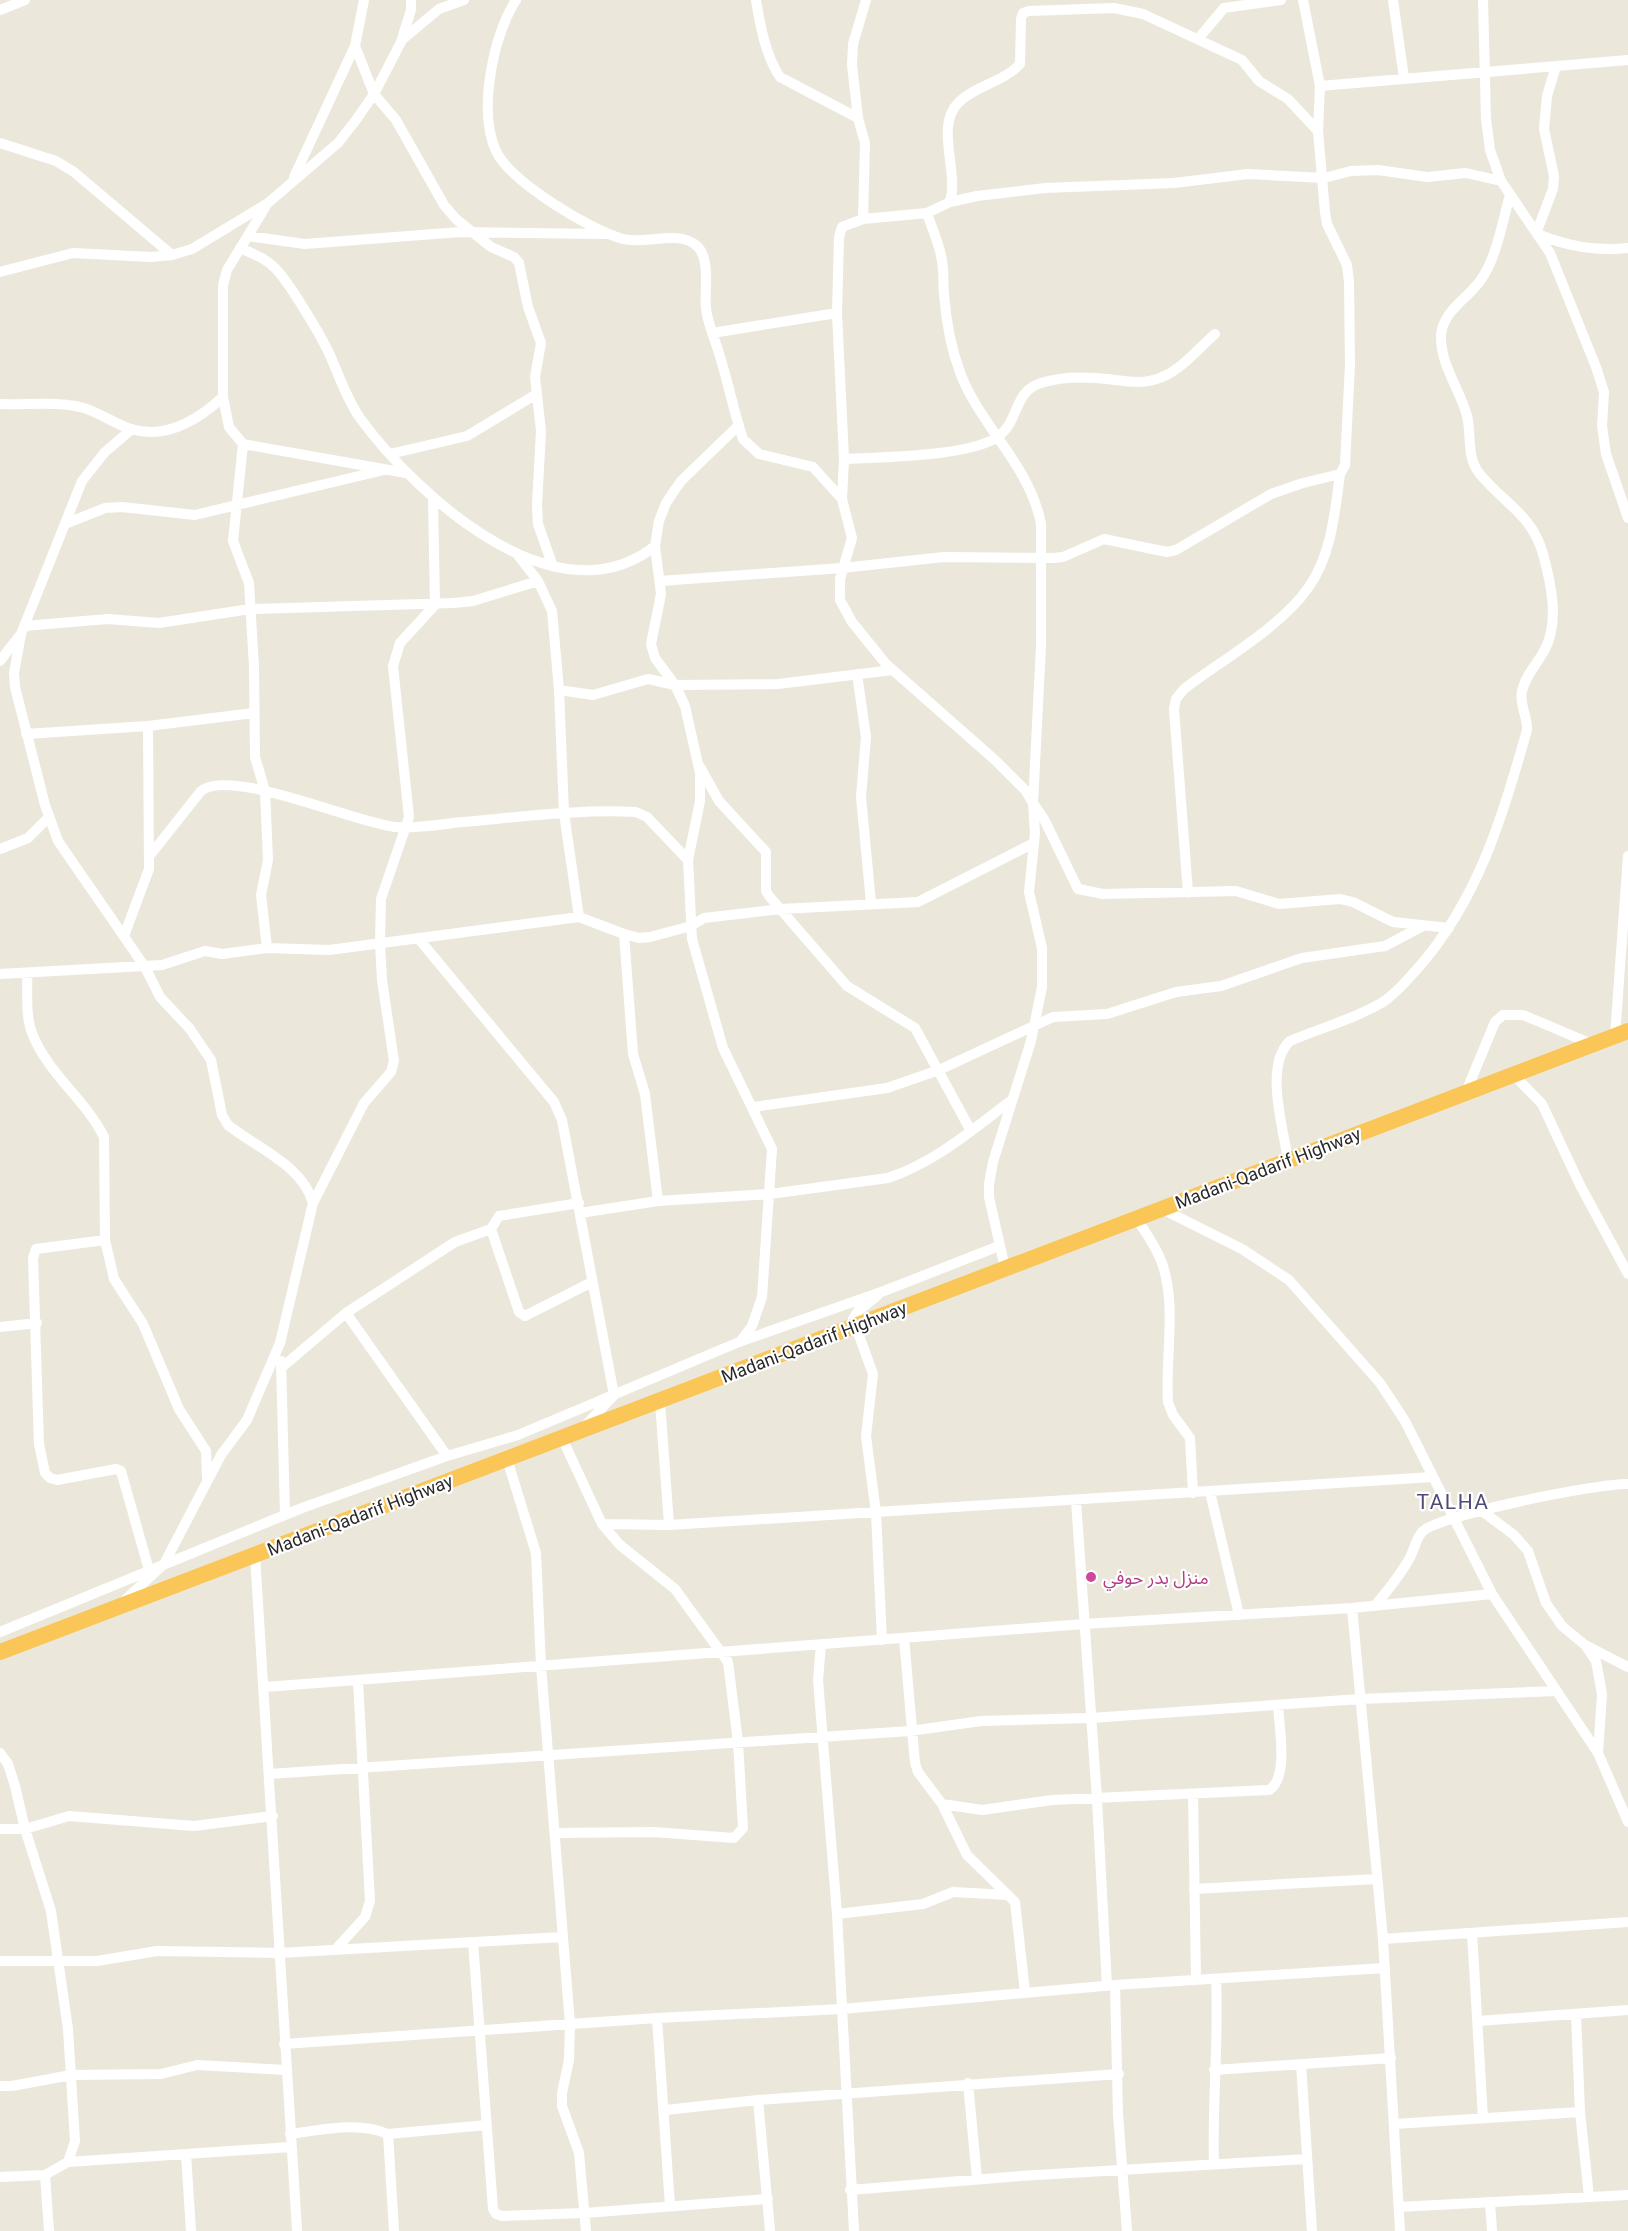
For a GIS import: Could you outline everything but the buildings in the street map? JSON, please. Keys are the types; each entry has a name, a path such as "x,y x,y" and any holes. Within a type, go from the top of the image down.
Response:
{"highway":[{"name":"Madani-Qadarif Highway","path":"0,1652 1622,1033"}],"street":[{"path":"0,10 25,0"},
{"path":"292,182 356,46 364,0"},
{"path":"0,272 80,253 151,257 172,255 192,249 268,203 338,142 374,94 401,42 411,10 411,0"},
{"path":"401,42 439,9 464,0"},
{"path":"516,0 501,28 489,93 491,135 496,151 506,168 575,218 608,234 625,240 688,240 699,248 704,259 706,310 743,439 759,454 813,467 842,499"},
{"path":"756,0 764,36 775,70 780,77 858,118"},
{"path":"863,219 865,142 858,118 852,65 853,44 866,0"},
{"path":"1198,39 1224,8 1281,0"},
{"path":"1188,893 1174,709 1176,699 1184,689 1224,658 1286,614 1309,587 1323,557 1334,520 1340,474 1345,465 1350,364 1349,282 1347,265 1327,224 1318,131 1320,86 1304,0"},
{"path":"1393,0 1404,78"},
{"path":"1493,0 1482,4 1487,135 1501,181 1550,253 1600,379 1604,392 1603,439 1628,518"},
{"path":"950,201 954,180 948,138 950,114 958,103 1020,64 1023,13 1029,11 1129,9 1242,60 1259,81 1288,99 1318,131"},
{"path":"356,46 374,94 396,120 444,206 456,219 476,232 491,247 513,257 519,263 528,306 541,344 536,366 535,395 541,431 538,524 552,564"},
{"path":"1320,86 1628,60"},
{"path":"1538,233 1553,189 1554,176 1544,129 1547,96 1556,66"},
{"path":"0,143 56,161 74,172 172,255"},
{"path":"1449,928 1393,922 1353,902 1340,899 1279,904 1236,891 1102,894 1078,889 1044,819 1025,790 995,760 893,670 859,631 840,600 842,568 852,538 842,499 844,459 837,313 839,237 842,227 863,219 927,213 950,201 1045,188 1174,183 1248,174 1324,178 1352,171 1371,170 1427,177 1466,173 1501,181"},
{"path":"1288,1160 1275,1073 1281,1048 1290,1041 1380,1004 1393,995 1440,942 1473,885 1509,799 1528,722 1521,704 1522,692 1546,649 1551,627 1549,580 1542,551 1521,512 1480,474 1473,464 1467,418 1447,368 1442,347 1441,333 1448,317 1481,280 1488,266 1510,195"},
{"path":"268,203 227,270 223,285 223,397 229,427 243,444 406,473"},
{"path":"927,213 942,262 946,316 954,353 969,393 1022,472 1037,505 1041,524 1041,645 1033,803 1034,843 1029,892 1042,948 1043,968 1034,1024 993,1162 989,1184 1005,1268"},
{"path":"248,236 305,244 476,232 608,234"},
{"path":"1538,233 1566,246 1585,249 1628,248"},
{"path":"240,248 263,258 277,269 328,351 346,396 360,418 406,473 433,499 465,524 517,554 583,570 609,568 630,562 655,546"},
{"path":"712,333 837,313"},
{"path":"844,459 942,452 998,438 1006,430 1017,402 1034,386 1068,378 1145,383 1165,376 1215,334"},
{"path":"390,454 467,436 535,395"},
{"path":"0,404 64,405 83,408 132,429 148,430 184,425 203,415 223,397"},
{"path":"739,425 676,489 666,503 659,521 655,546 661,594 651,644 655,658 675,685 685,706 697,762 700,794 688,860 691,926 695,950 723,1048 772,1149 762,1297 752,1326 739,1342"},
{"path":"0,661 22,630 82,481 93,465 132,429"},
{"path":"243,444 233,541 247,575 250,609 255,757 265,791 268,869 261,895 267,948"},
{"path":"65,524 105,508 122,507 195,514 386,470"},
{"path":"660,581 842,568 944,556 1063,557 1104,539 1167,552 1272,494 1303,483 1340,474"},
{"path":"118,1607 165,1564 221,1455 248,1420 280,1343 313,1203 364,1103 391,1072 394,1061 384,1000 380,943 385,883 407,827 409,807 393,666 400,643 435,605 433,499"},
{"path":"517,554 538,581 552,610 559,690 564,813 579,917"},
{"path":"22,630 108,619 159,623 250,609 435,605 473,601 538,581"},
{"path":"22,630 15,687 49,817 58,841 145,967 160,997 190,1029 211,1060 222,1115 228,1125 298,1175 310,1191 313,1203"},
{"path":"559,690 593,695 648,678 675,685 778,684 893,670"},
{"path":"857,674 866,737 861,797 872,903"},
{"path":"26,734 148,726 254,713"},
{"path":"124,936 146,880 151,854 148,726"},
{"path":"697,762 719,801 766,852 766,891 847,986 915,1028 971,1131"},
{"path":"151,854 209,785 217,783 265,791 384,825 407,827 564,813 636,812 647,817 688,860"},
{"path":"0,849 28,838 49,817"},
{"path":"0,974 145,967 162,965 206,951 237,954 267,948 329,950 579,917 624,934 639,938 650,937 691,926 704,918 781,909 918,902 928,899 963,877 1034,843"},
{"path":"1622,1033 1628,856"},
{"path":"753,1107 870,1092 939,1070 1034,1024 1065,1015 1107,1014 1166,994 1221,986 1302,958 1385,946 1424,926"},
{"path":"624,934 631,1045 645,1094 657,1201"},
{"path":"418,938 554,1102 564,1126 614,1395"},
{"path":"27,973 29,1025 32,1035 104,1137 105,1240 114,1279 143,1324 179,1409 206,1451 207,1481"},
{"path":"1466,1092 1495,1022 1503,1015 1523,1015 1592,1044"},
{"path":"1513,1074 1542,1104 1580,1185 1628,1274"},
{"path":"281,1368 346,1313 455,1242 491,1229 499,1216 511,1212 770,1194 888,1178 906,1172 944,1152 1013,1099"},
{"path":"1162,1209 1242,1249 1289,1280 1380,1383 1406,1421 1492,1594 1598,1753 1628,1821"},
{"path":"1136,1218 1154,1245 1163,1265 1168,1302 1168,1402 1173,1415 1190,1438 1193,1493"},
{"path":"491,1229 519,1312 525,1316 592,1282"},
{"path":"105,1240 36,1249 33,1258 37,1323 39,1444 45,1473 50,1478 57,1480 116,1469 121,1471 149,1570"},
{"path":"0,1632 285,1515 447,1456 518,1435 739,1342 884,1291 999,1246"},
{"path":"882,1640 876,1513 866,1436 873,1374 853,1326 855,1315 884,1291"},
{"path":"346,1313 447,1456"},
{"path":"0,1327 37,1323"},
{"path":"280,1343 285,1515"},
{"path":"579,1432 614,1395"},
{"path":"660,1402 669,1525"},
{"path":"556,1833 653,1832 734,1838 741,1834 743,1828 731,1668 722,1652 675,1589 620,1545 602,1524 562,1438"},
{"path":"507,1459 536,1553 541,1666 570,2024 569,2060 561,2093 562,2106 579,2153 586,2231"},
{"path":"602,1524 669,1525 1432,1477"},
{"path":"1375,1606 1409,1560 1422,1532 1453,1517 1594,1488 1628,1484"},
{"path":"1210,1492 1239,1615"},
{"path":"1076,1501 1083,1624 1119,2074 1122,2170 1127,2231"},
{"path":"1482,1511 1514,1535 1528,1551 1546,1603 1562,1626 1585,1645 1628,1667"},
{"path":"255,1555 297,2231"},
{"path":"265,1687 1083,1624 1352,1608 1492,1594"},
{"path":"1352,1608 1383,1939 1400,2231"},
{"path":"904,1638 910,1731 918,1772 942,1804 967,1855 1016,1905 1025,1992"},
{"path":"821,1644 818,1680 837,1914 854,2231"},
{"path":"1585,1645 1596,1661 1602,1694 1598,1753"},
{"path":"334,1950 369,1910 358,1681"},
{"path":"269,1774 910,1731 981,1721 1091,1718 1360,1699 1555,1691"},
{"path":"942,1804 982,1810 1052,1800 1269,1790 1275,1787 1281,1766 1278,1705"},
{"path":"0,1753 8,1764 25,1829 51,1911 68,2029 75,2141 68,2162"},
{"path":"1193,1794 1196,1980"},
{"path":"0,1829 25,1829 69,1816 137,1824 194,1826 273,1816"},
{"path":"1194,1889 1377,1879"},
{"path":"837,1914 923,1904 953,1892 1008,1895"},
{"path":"1383,1939 1628,1922"},
{"path":"1472,1933 1483,2118"},
{"path":"0,1961 110,1960 174,1951 279,1953 562,1936"},
{"path":"473,1942 493,2209 496,2214 502,2216 585,2213 768,2199"},
{"path":"284,2044 657,2018 842,2009 1025,1992 1384,1968"},
{"path":"1214,2164 1214,2070 1218,2014 1216,1979"},
{"path":"1478,2021 1628,2010"},
{"path":"1576,2014 1580,2112 1589,2198"},
{"path":"657,2018 670,2206"},
{"path":"1214,2070 1391,2058"},
{"path":"1301,2064 1312,2231"},
{"path":"0,2086 12,2086 71,2075 161,2074 197,2065 286,2070"},
{"path":"664,2110 846,2092 1119,2074"},
{"path":"968,2083 977,2179"},
{"path":"758,2100 770,2231"},
{"path":"1395,2124 1580,2112"},
{"path":"290,2134 350,2127 378,2129 388,2134 488,2126"},
{"path":"388,2134 394,2231"},
{"path":"0,2177 45,2175 68,2162 291,2147"},
{"path":"186,2154 191,2231"},
{"path":"850,2190 977,2179 1307,2159"},
{"path":"45,2175 50,2231"},
{"path":"1399,2207 1628,2195"},
{"path":"1490,2202 1492,2231"}],"place":[{"name":"منزل بدر حوفي","path":"1091,1577"}],"district":[{"name":"TALHA","path":"1453,1502"}]}
